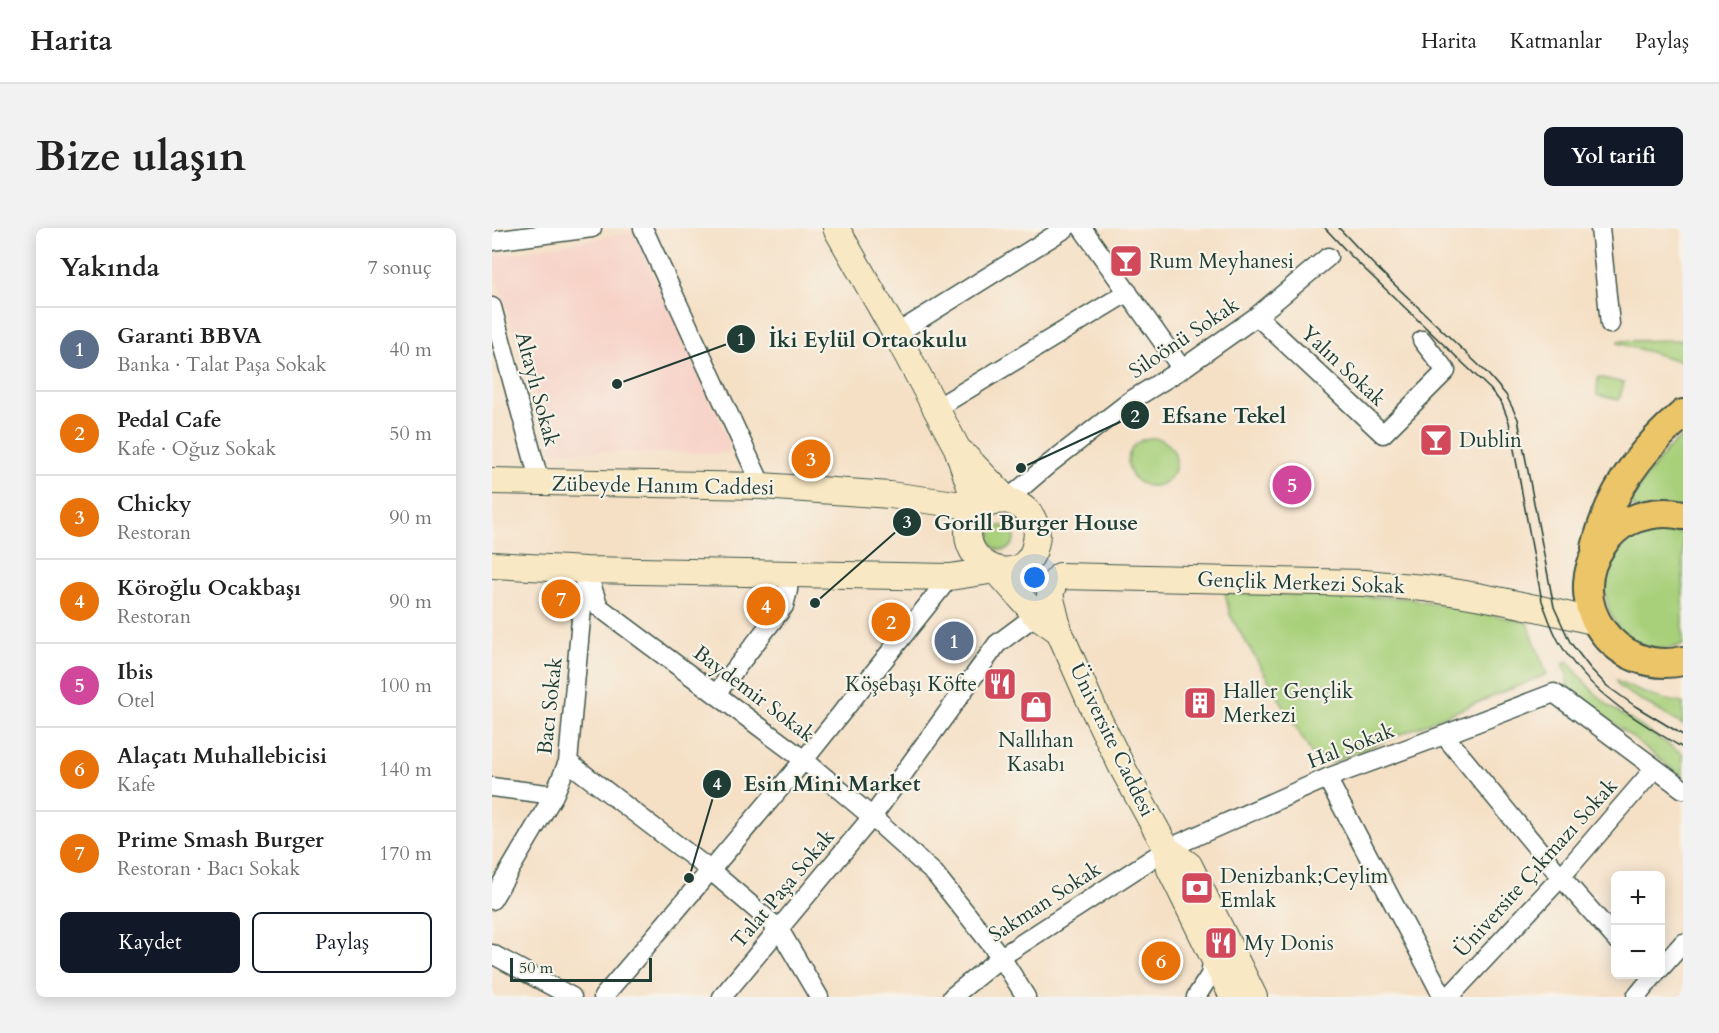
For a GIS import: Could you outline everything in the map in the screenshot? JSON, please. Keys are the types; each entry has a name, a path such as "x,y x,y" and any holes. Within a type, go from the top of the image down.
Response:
{"main road":[{"path":"836,228 957,448 977,507 968,531 973,552 980,560 1002,571 1043,583"},
{"path":"1676,664 1642,660 1623,652 1608,639 1592,613 1588,582 1601,528 1620,485 1643,453 1683,414"},
{"path":"957,448 1007,500"},
{"name":"Zübeyde Hanım Caddesi","path":"492,482 762,486 890,495 977,507"},
{"path":"977,507 1007,500 1019,504 1028,511 1037,532 1036,544 1043,583"},
{"path":"1593,561 1606,540 1625,523 1662,512 1683,515"},
{"path":"492,565 586,570 950,577 1002,571 1026,563 1043,583"},
{"name":"Gençlik Merkezi Sokak","path":"1043,583 1352,583 1404,586 1461,594 1597,622"},
{"name":"Üniversite Caddesi","path":"1043,583 1059,631 1099,720 1167,849"},
{"path":"1167,849 1170,870 1233,997"},
{"path":"1167,849 1189,865 1254,997"}],"street":[{"path":"492,242 534,231 592,228"},
{"path":"643,228 762,486"},
{"path":"896,334 1066,228"},
{"path":"1082,228 1182,369"},
{"path":"1600,228 1610,324"},
{"name":"Siloönü Sokak","path":"1007,500 1130,401 1182,369 1257,316 1328,257"},
{"path":"935,409 1128,292"},
{"name":"Altaylı Sokak","path":"492,307 540,483"},
{"name":"Yalın Sokak","path":"1257,316 1383,434 1446,371 1422,340"},
{"name":"Baydemir Sokak","path":"586,570 599,607 804,760 935,874 1001,957 1026,997"},
{"name":"Bacı Sokak","path":"492,900 554,795 568,762 586,570"},
{"path":"716,694 784,606 789,573"},
{"path":"603,997 804,760 950,577"},
{"name":"Talat Paşa Sokak","path":"722,997 872,817 1043,583"},
{"name":"Hal Sokak","path":"1167,849 1327,778 1554,693 1655,768"},
{"path":"1444,735 1611,933"},
{"path":"568,762 710,870 779,929 819,997"},
{"path":"1655,768 1683,789"},
{"name":"Üniversite Çıkmazı Sokak","path":"1449,997 1562,877 1655,768"},
{"path":"1327,778 1443,997"},
{"path":"492,787 554,795"},
{"name":"Sakman Sokak","path":"952,997 1001,957 1167,849"},
{"path":"1665,962 1683,943"},
{"path":"492,954 572,997"},
{"path":"1196,997 1210,975 1213,957"},
{"path":"1636,997 1649,979"}],"shaded area":[{"path":"634,232 730,443 729,453 552,451 492,266 492,257"}],"green space":[{"path":"1683,340 1683,362 1618,343 1618,341"},
{"path":"1598,377 1624,383 1619,400 1597,395"},
{"path":"1683,435 1683,508 1636,509 1629,499 1666,451"},
{"path":"1147,438 1157,438 1169,445 1176,457 1176,467 1169,479 1157,486 1147,486 1132,475 1128,467 1128,457 1139,442"},
{"path":"1002,526 1011,529 1014,538 1011,547 1002,550 993,547 990,538 993,529"},
{"path":"1662,530 1683,533 1683,645 1654,648 1632,640 1615,623 1606,601 1606,577 1614,556 1633,539"},
{"path":"1225,593 1408,598 1527,622 1547,674 1331,763 1313,756 1230,615"},
{"path":"1567,661 1610,707 1683,754 1683,777 1567,687 1567,673 1563,664"},
{"path":"1616,681 1641,692 1683,703 1683,725 1619,687"}],"tram line":[{"path":"1325,228 1352,257 1490,389 1502,404 1509,422 1542,601 1558,640 1569,658 1597,689 1630,715 1683,748"},
{"path":"1339,228 1373,264 1487,373 1506,395 1518,419 1554,607 1570,642 1607,686 1683,735"}],"place":[{"name":"Rum Meyhanesi","path":"1126,261"},
{"name":"İki Eylül Ortaokulu","path":"617,384"},
{"name":"Dublin","path":"1436,440"},
{"name":"Chicky","path":"811,459"},
{"name":"Efsane Tekel","path":"1021,468"},
{"name":"Ibis","path":"1292,485"},
{"name":"Prime Smash Burger","path":"561,599"},
{"name":"Gorill Burger House","path":"815,603"},
{"name":"Köroğlu Ocakbaşı","path":"766,606"},
{"name":"Pedal Cafe","path":"891,622"},
{"name":"Garanti BBVA","path":"954,641"},
{"name":"Köşebaşı Köfte","path":"1000,684"},
{"name":"Haller Gençlik Merkezi","path":"1200,703"},
{"name":"Nallıhan Kasabı","path":"1036,707"},
{"name":"Esin Mini Market","path":"689,878"},
{"name":"Denizbank;Ceylim Emlak","path":"1197,888"},
{"name":"My Donis","path":"1221,943"},
{"name":"Alaçatı Muhallebicisi","path":"1161,961"}]}
